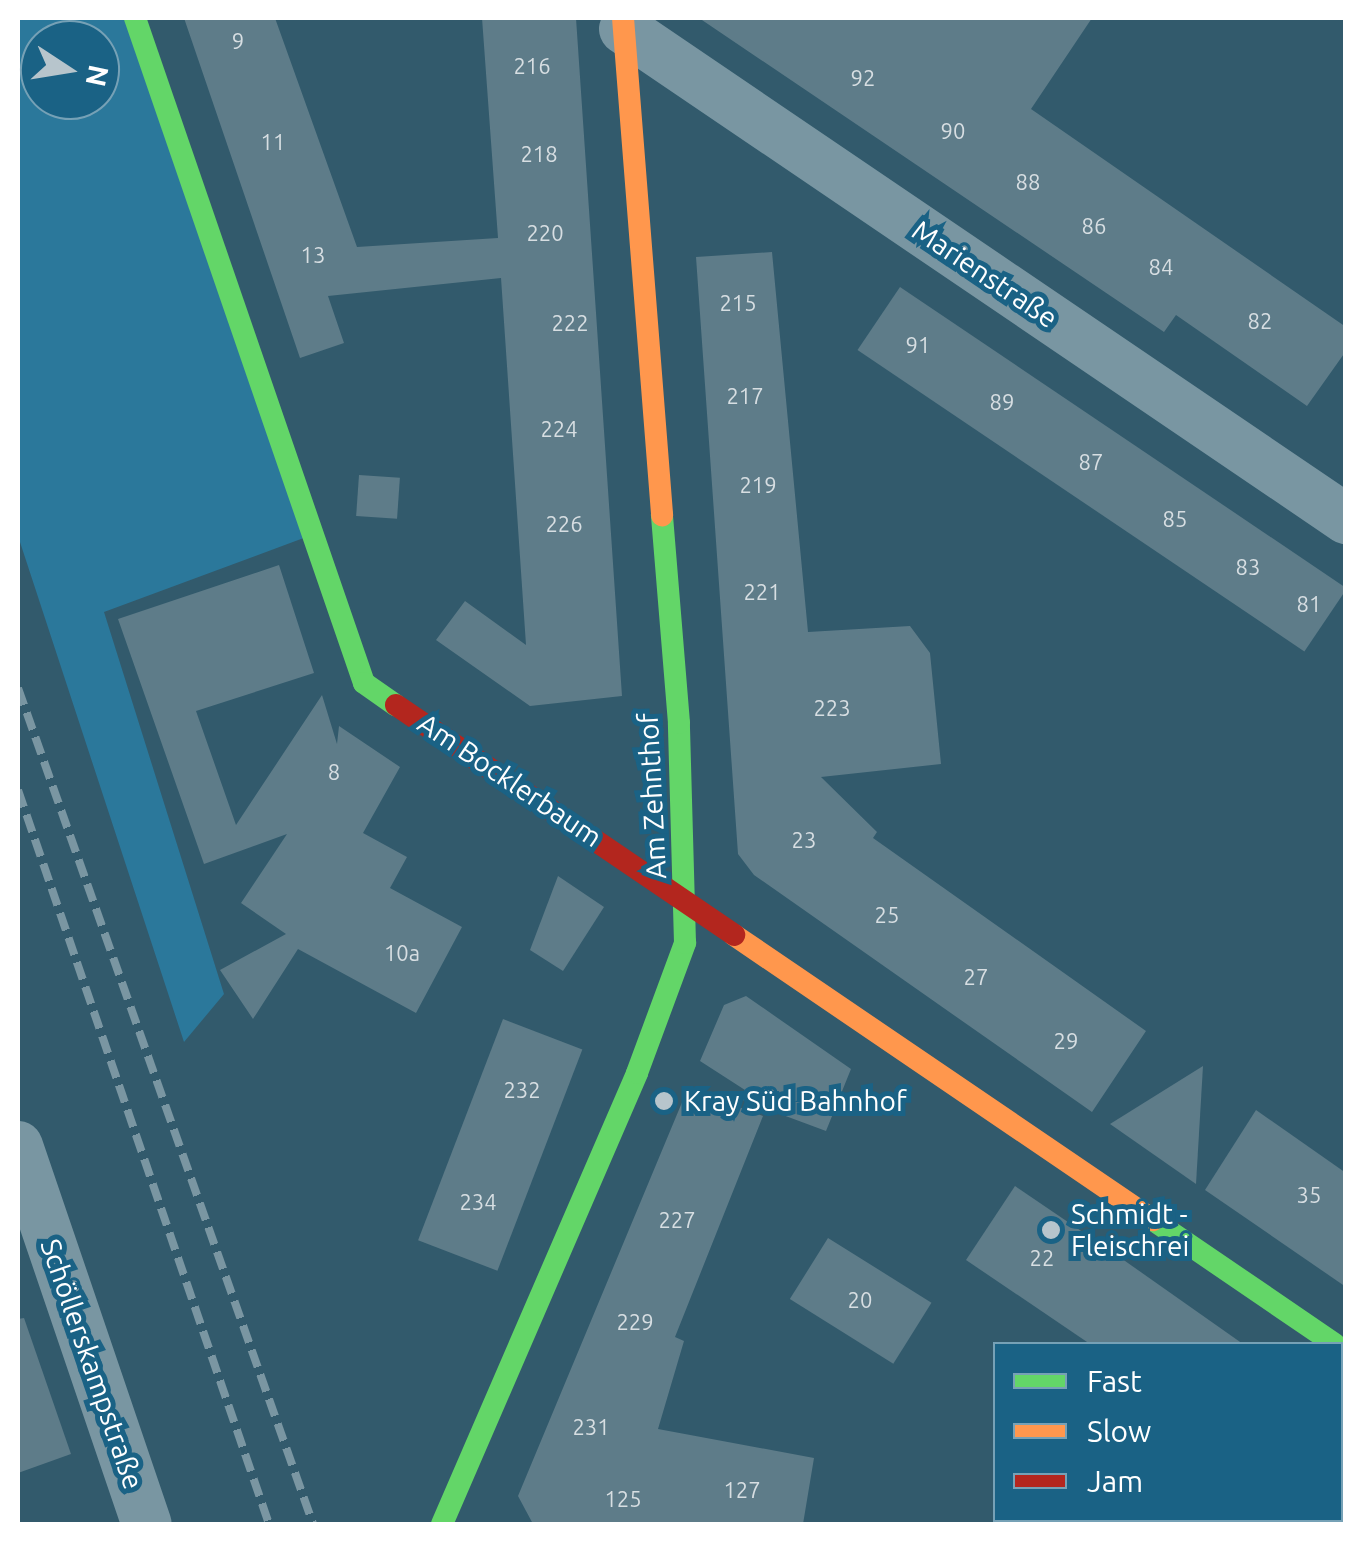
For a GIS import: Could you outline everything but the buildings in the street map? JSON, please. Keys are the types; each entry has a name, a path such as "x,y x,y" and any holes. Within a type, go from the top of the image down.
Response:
{"street":[{"name":"Am Bocklerbaum","path":"135,18 364,682 1331,1342"},
{"name":"Am Zehnthof","path":"442,1524 675,982 687,899 680,722 623,23"},
{"name":"Marienstraße","path":"623,23 1346,520"},
{"name":"Schöllerskampstraße","path":"18,1146 147,1524"}],"shaded area":[{"path":"18,18 132,18 309,536 104,612 224,994 184,1042 18,536"}],"railway":[{"path":"18,688 313,1524"},
{"path":"18,790 269,1524"}],"traffic: fast":[{"path":"135,18 364,683 396,705"},
{"path":"442,1524 637,1073 685,943 679,723 662,515"},
{"path":"1153,1220 1332,1342"}],"traffic: slow":[{"path":"623,18 662,515"},
{"path":"734,935 1153,1220"}],"traffic: jam":[{"path":"396,705 734,935"}],"place":[{"name":"Kray Süd Bahnhof","path":"664,1101"},
{"name":"Schmidt - Fleischrei","path":"1051,1230"}]}
